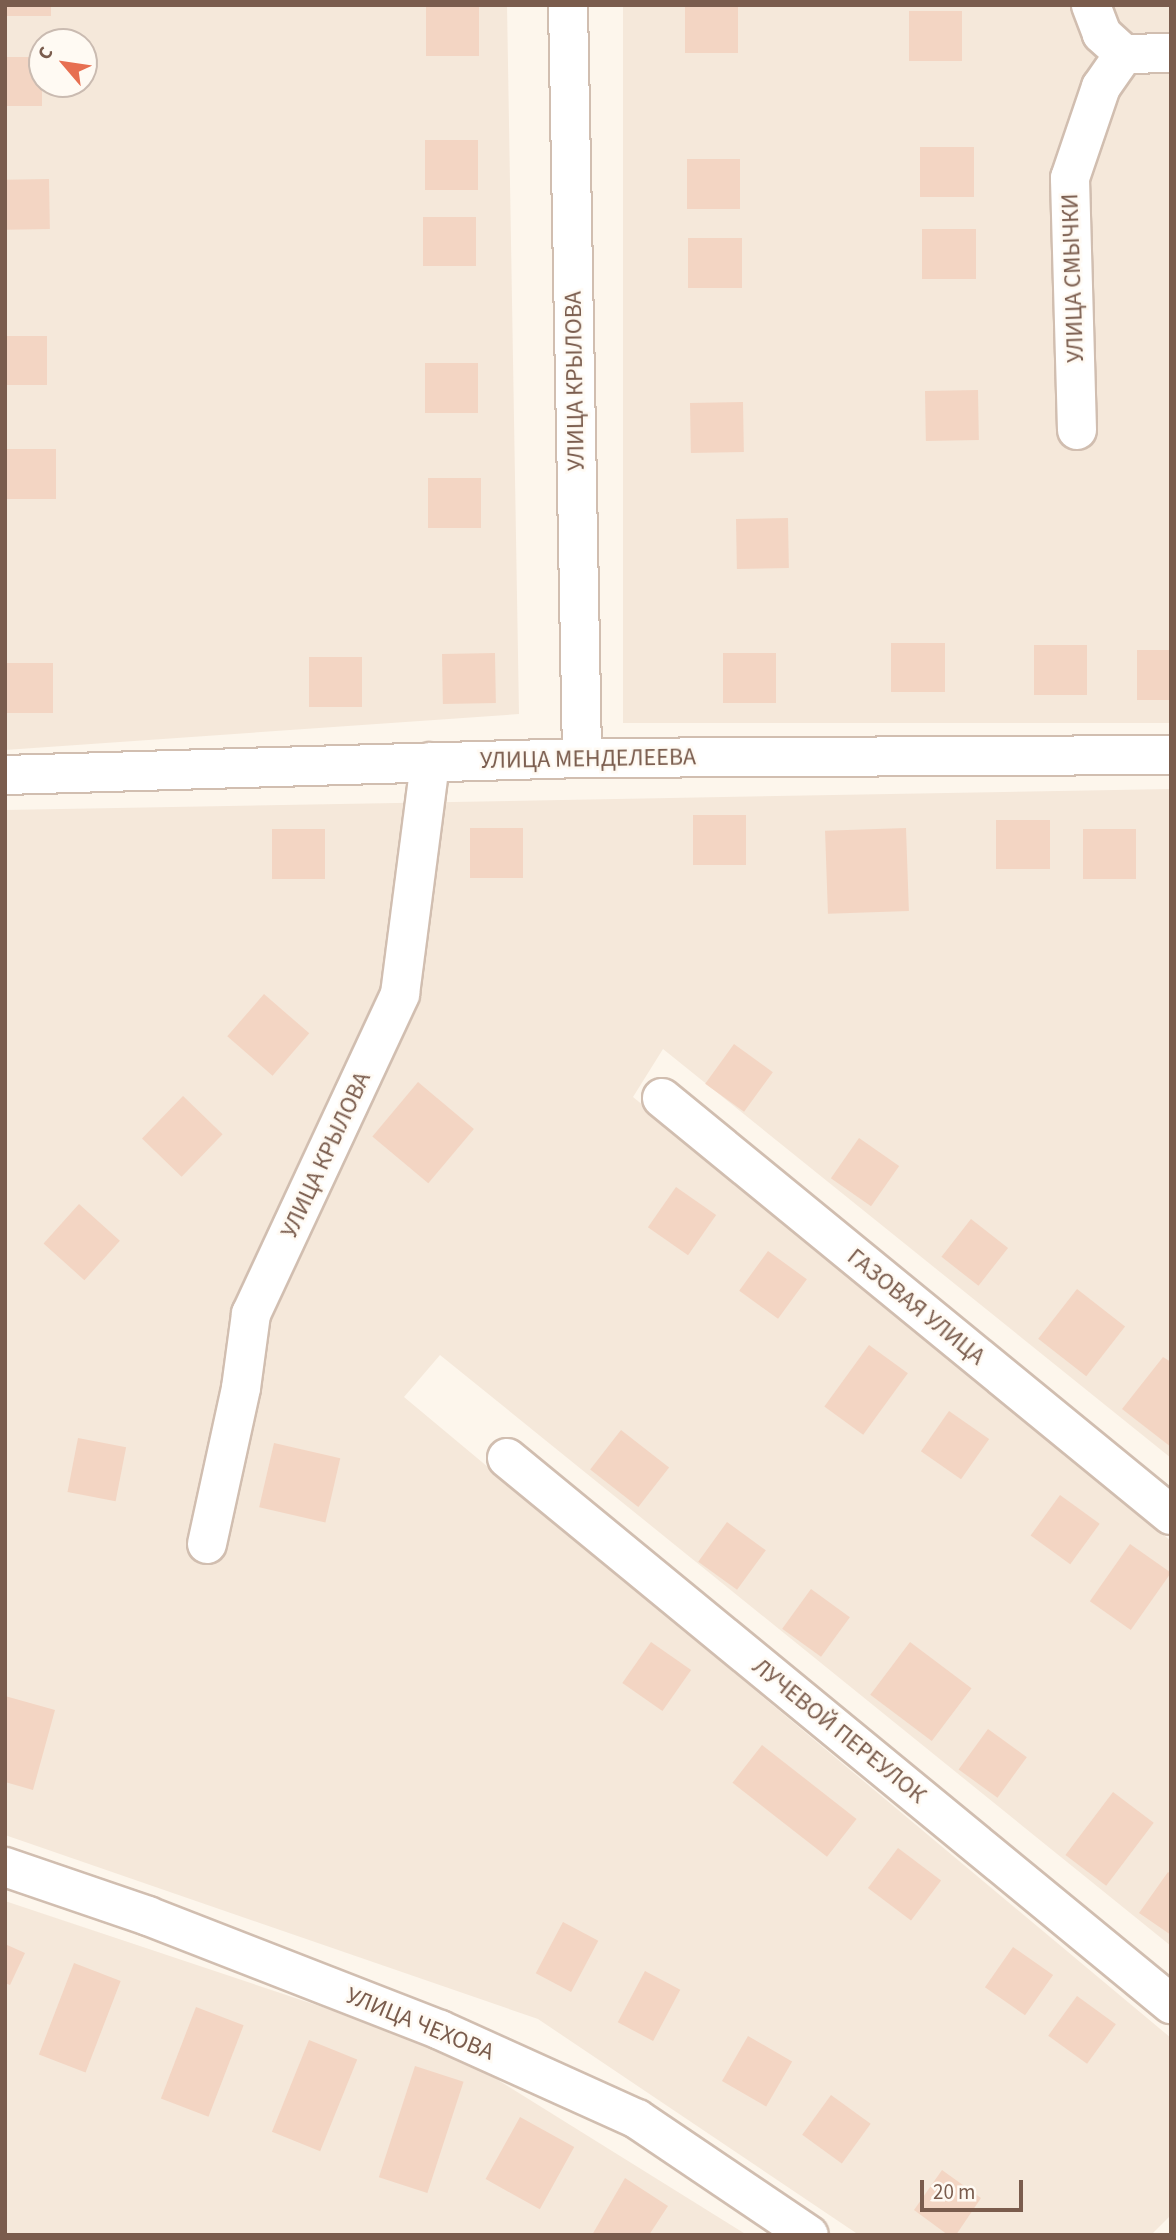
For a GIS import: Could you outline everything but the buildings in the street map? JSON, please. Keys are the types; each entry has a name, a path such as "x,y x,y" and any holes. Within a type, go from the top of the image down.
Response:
{"street":[{"name":"УЛИЦА КРЫЛОВА","path":"568,5 582,758"},
{"path":"1091,5 1102,34 1124,54 1171,53"},
{"name":"УЛИЦА СМЫЧКИ","path":"1077,430 1070,178 1101,87 1124,54"},
{"name":"УЛИЦА МЕНДЕЛЕЕВА","path":"5,775 582,758 1171,755"},
{"name":"УЛИЦА КРЫЛОВА","path":"206,1544 241,1388 251,1314 400,994 430,762"},
{"name":"ГАЗОВАЯ УЛИЦА","path":"662,1098 1171,1515"},
{"name":"ЛУЧЕВОЙ ПЕРЕУЛОК","path":"507,1458 1171,2004"},
{"name":"УЛИЦА ЧЕХОВА","path":"5,1867 148,1916 440,2030 637,2119 809,2235"}],"shaded area":[{"path":"5,5 507,5 519,714 5,750"},
{"path":"623,5 1171,5 1171,723 623,723"},
{"path":"1171,789 1171,1458 663,1049 633,1097 1171,1541 1171,1946 440,1355 404,1397 1171,2038 1171,2215 1151,2235 859,2235 538,2019 5,1835 5,810"},
{"path":"5,1901 448,2049 747,2235 5,2235"}]}
